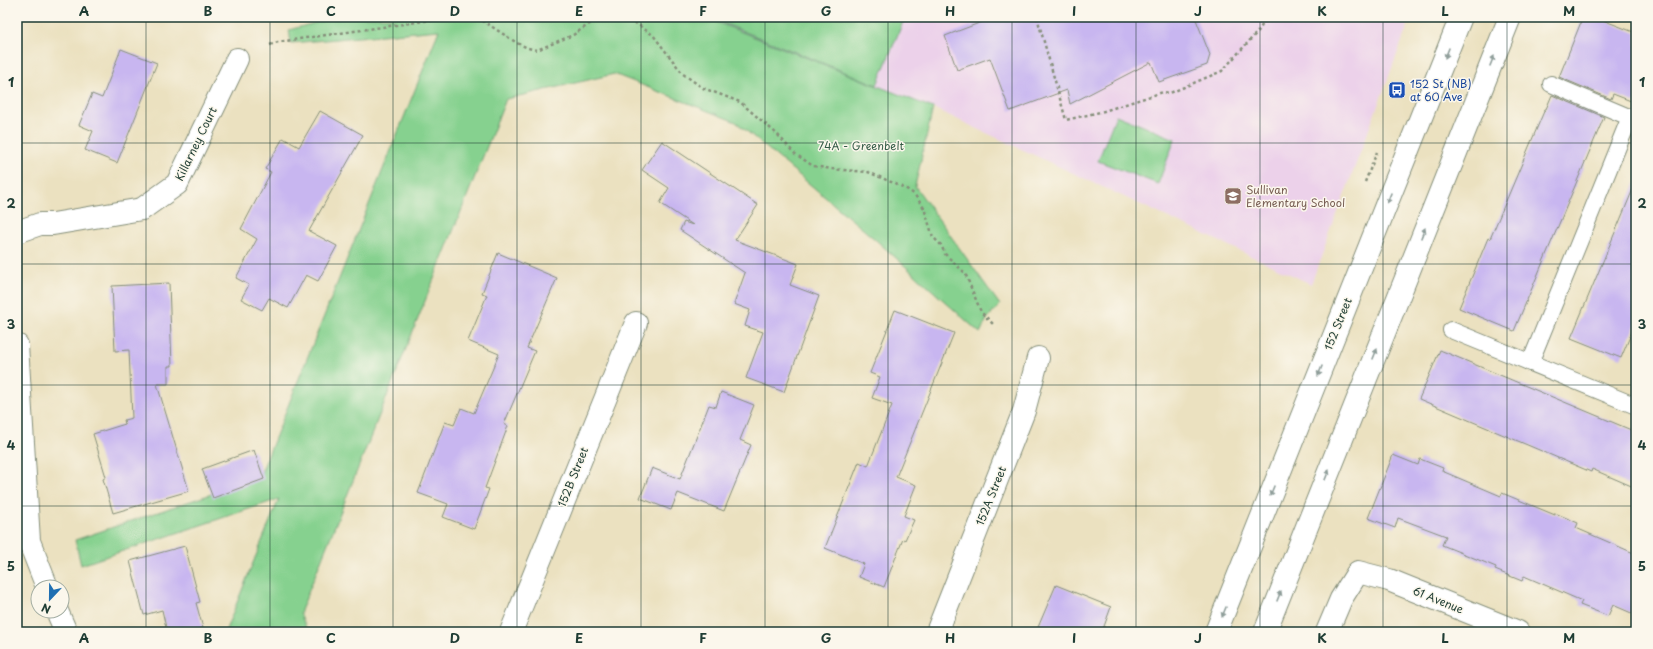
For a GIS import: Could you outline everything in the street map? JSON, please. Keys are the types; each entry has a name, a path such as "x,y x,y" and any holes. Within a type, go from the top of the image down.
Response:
{"street":[{"name":"152 Street","path":"1216,632 1461,17"},
{"path":"1264,632 1510,17"},
{"name":"Killarney Court","path":"17,232 40,224 53,224 142,209 177,184 237,59"},
{"name":"152B Street","path":"511,632 636,323"},
{"path":"17,345 29,541 45,579"},
{"name":"152A Street","path":"937,632 1024,411 1038,358"},
{"name":"61 Avenue","path":"1327,632 1341,599 1358,572 1389,580 1518,632"},
{"path":"60,619 66,632"}],"lane":[{"path":"1530,363 1633,118 1551,84"},
{"path":"1451,330 1635,404"}],"path":[{"path":"270,45 278,42 452,17"},
{"path":"477,17 518,43 528,48 537,50 573,35 594,21 623,19 637,24 653,35 683,74 703,88 740,102 758,116 794,153 813,166 868,172 905,188 914,194 924,208 933,237 941,245 945,254 965,273 981,312 994,325"},
{"path":"1037,17 1066,120 1104,112 1163,92 1170,93 1222,71 1260,29 1266,17"}],"shaded area":[{"name":"Sullivan Elementary School","path":"704,17 1411,17 1311,284 933,108"}],"green space":[{"name":"74A - Greenbelt","path":"336,17 704,17 933,108 915,186 1000,305 987,319 980,333 877,241 736,122 614,74 506,99 300,613 308,632 225,632 279,499 81,565 75,540 259,478 439,30 291,43 289,30"},
{"path":"708,17 905,17 877,85"},
{"path":"1116,115 1175,139 1158,184 1098,161"}],"building":[{"path":"995,17 1195,17 1210,55 1207,65 1159,82 1151,62 1070,104 1067,90 1010,111 990,58 957,70 945,36"},
{"path":"1583,17 1595,17 1636,33 1636,103 1613,94 1611,99 1559,77"},
{"path":"121,49 157,63 117,163 85,150 93,131 79,125 92,94 102,98"},
{"path":"1552,95 1604,117 1514,331 1459,308 1488,238 1490,239"},
{"path":"320,111 363,135 309,231 337,246 318,281 306,275 288,308 269,298 262,310 241,299 249,285 236,278 257,239 241,229 271,172 265,169 283,138 299,147"},
{"path":"662,141 758,205 735,240 798,264 790,285 819,296 784,392 746,378 763,332 745,326 750,310 734,304 745,273 680,230 684,222 693,225 660,203 669,188 642,170"},
{"path":"1636,182 1636,322 1621,358 1571,338"},
{"path":"498,253 557,278 527,348 535,351 504,424 508,426 485,488 489,489 474,529 443,517 448,504 418,493 445,422 454,425 461,408 474,413 499,354 468,341 487,295 482,293"},
{"path":"169,283 172,366 168,366 168,384 157,384 189,491 113,513 103,479 106,477 93,434 125,424 124,420 132,418 129,350 115,351 112,286"},
{"path":"895,310 954,333 896,477 916,485 904,516 914,520 905,540 903,539 884,587 859,577 864,564 825,548 859,462 868,466 892,405 872,398 880,377 870,373"},
{"path":"1440,350 1636,432 1636,488 1592,469 1591,472 1419,399"},
{"path":"721,392 754,405 740,440 751,445 724,511 678,493 671,510 640,498 652,468 680,479 709,405 716,407"},
{"path":"254,450 264,479 213,498 202,469"},
{"path":"1393,455 1418,465 1420,459 1443,468 1442,471 1501,496 1502,493 1555,515 1555,513 1578,523 1576,528 1636,554 1636,615 1613,605 1608,616 1580,605 1582,601 1524,576 1522,581 1495,570 1496,567 1442,545 1446,536 1398,518 1395,528 1368,518"},
{"path":"185,546 200,602 196,603 203,628 189,632 167,632 162,610 144,615 130,561"},
{"path":"1056,585 1111,607 1102,632 1036,632"}],"place":[{"name":"152 St (NB) at 60 Ave","path":"1397,90"},
{"name":"Sullivan Elementary School","path":"1233,196"}]}
